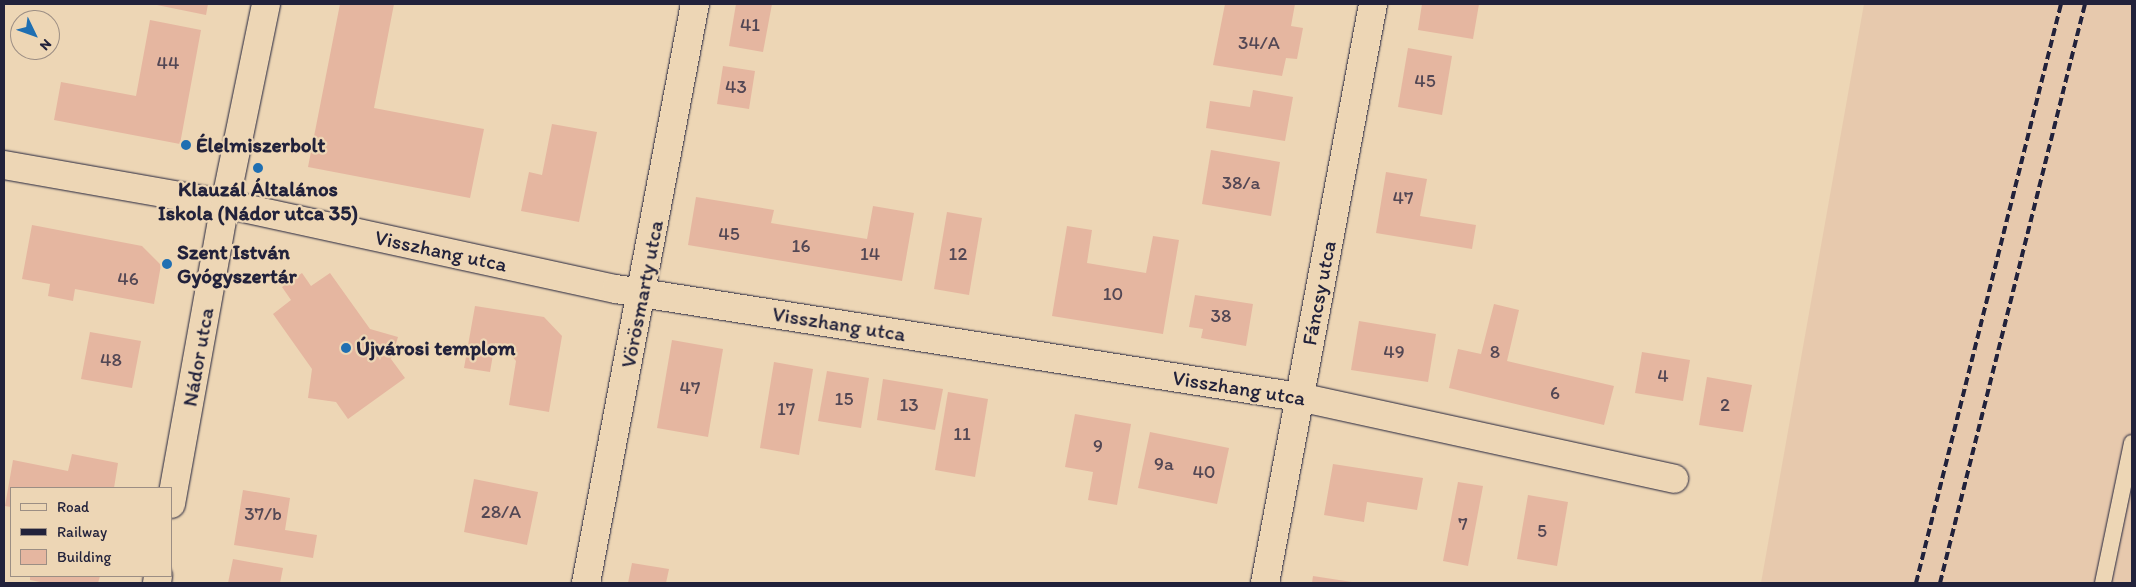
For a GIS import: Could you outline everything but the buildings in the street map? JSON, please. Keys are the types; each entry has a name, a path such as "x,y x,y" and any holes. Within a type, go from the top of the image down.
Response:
{"street":[{"name":"Nádor utca","path":"172,498 225,204 266,4"},
{"name":"Vörösmarty utca","path":"586,583 695,4"},
{"name":"Fáncsy utca","path":"1266,583 1373,4"},
{"name":"Visszhang utca","path":"4,166 225,204 642,293 1299,397 1674,478"}],"lane":[{"path":"2103,583 2132,443"}],"shaded area":[{"path":"1864,4 2132,4 2132,583 1761,583"}],"railway":[{"path":"1916,583 2061,4"},
{"path":"1940,583 2085,4"}],"place":[{"name":"Élelmiszerbolt","path":"186,145"},
{"name":"Klauzál Általános Iskola (Nádor utca 35)","path":"258,168"},
{"name":"Szent István Gyógyszertár","path":"167,264"},
{"name":"Újvárosi templom","path":"346,348"}]}
